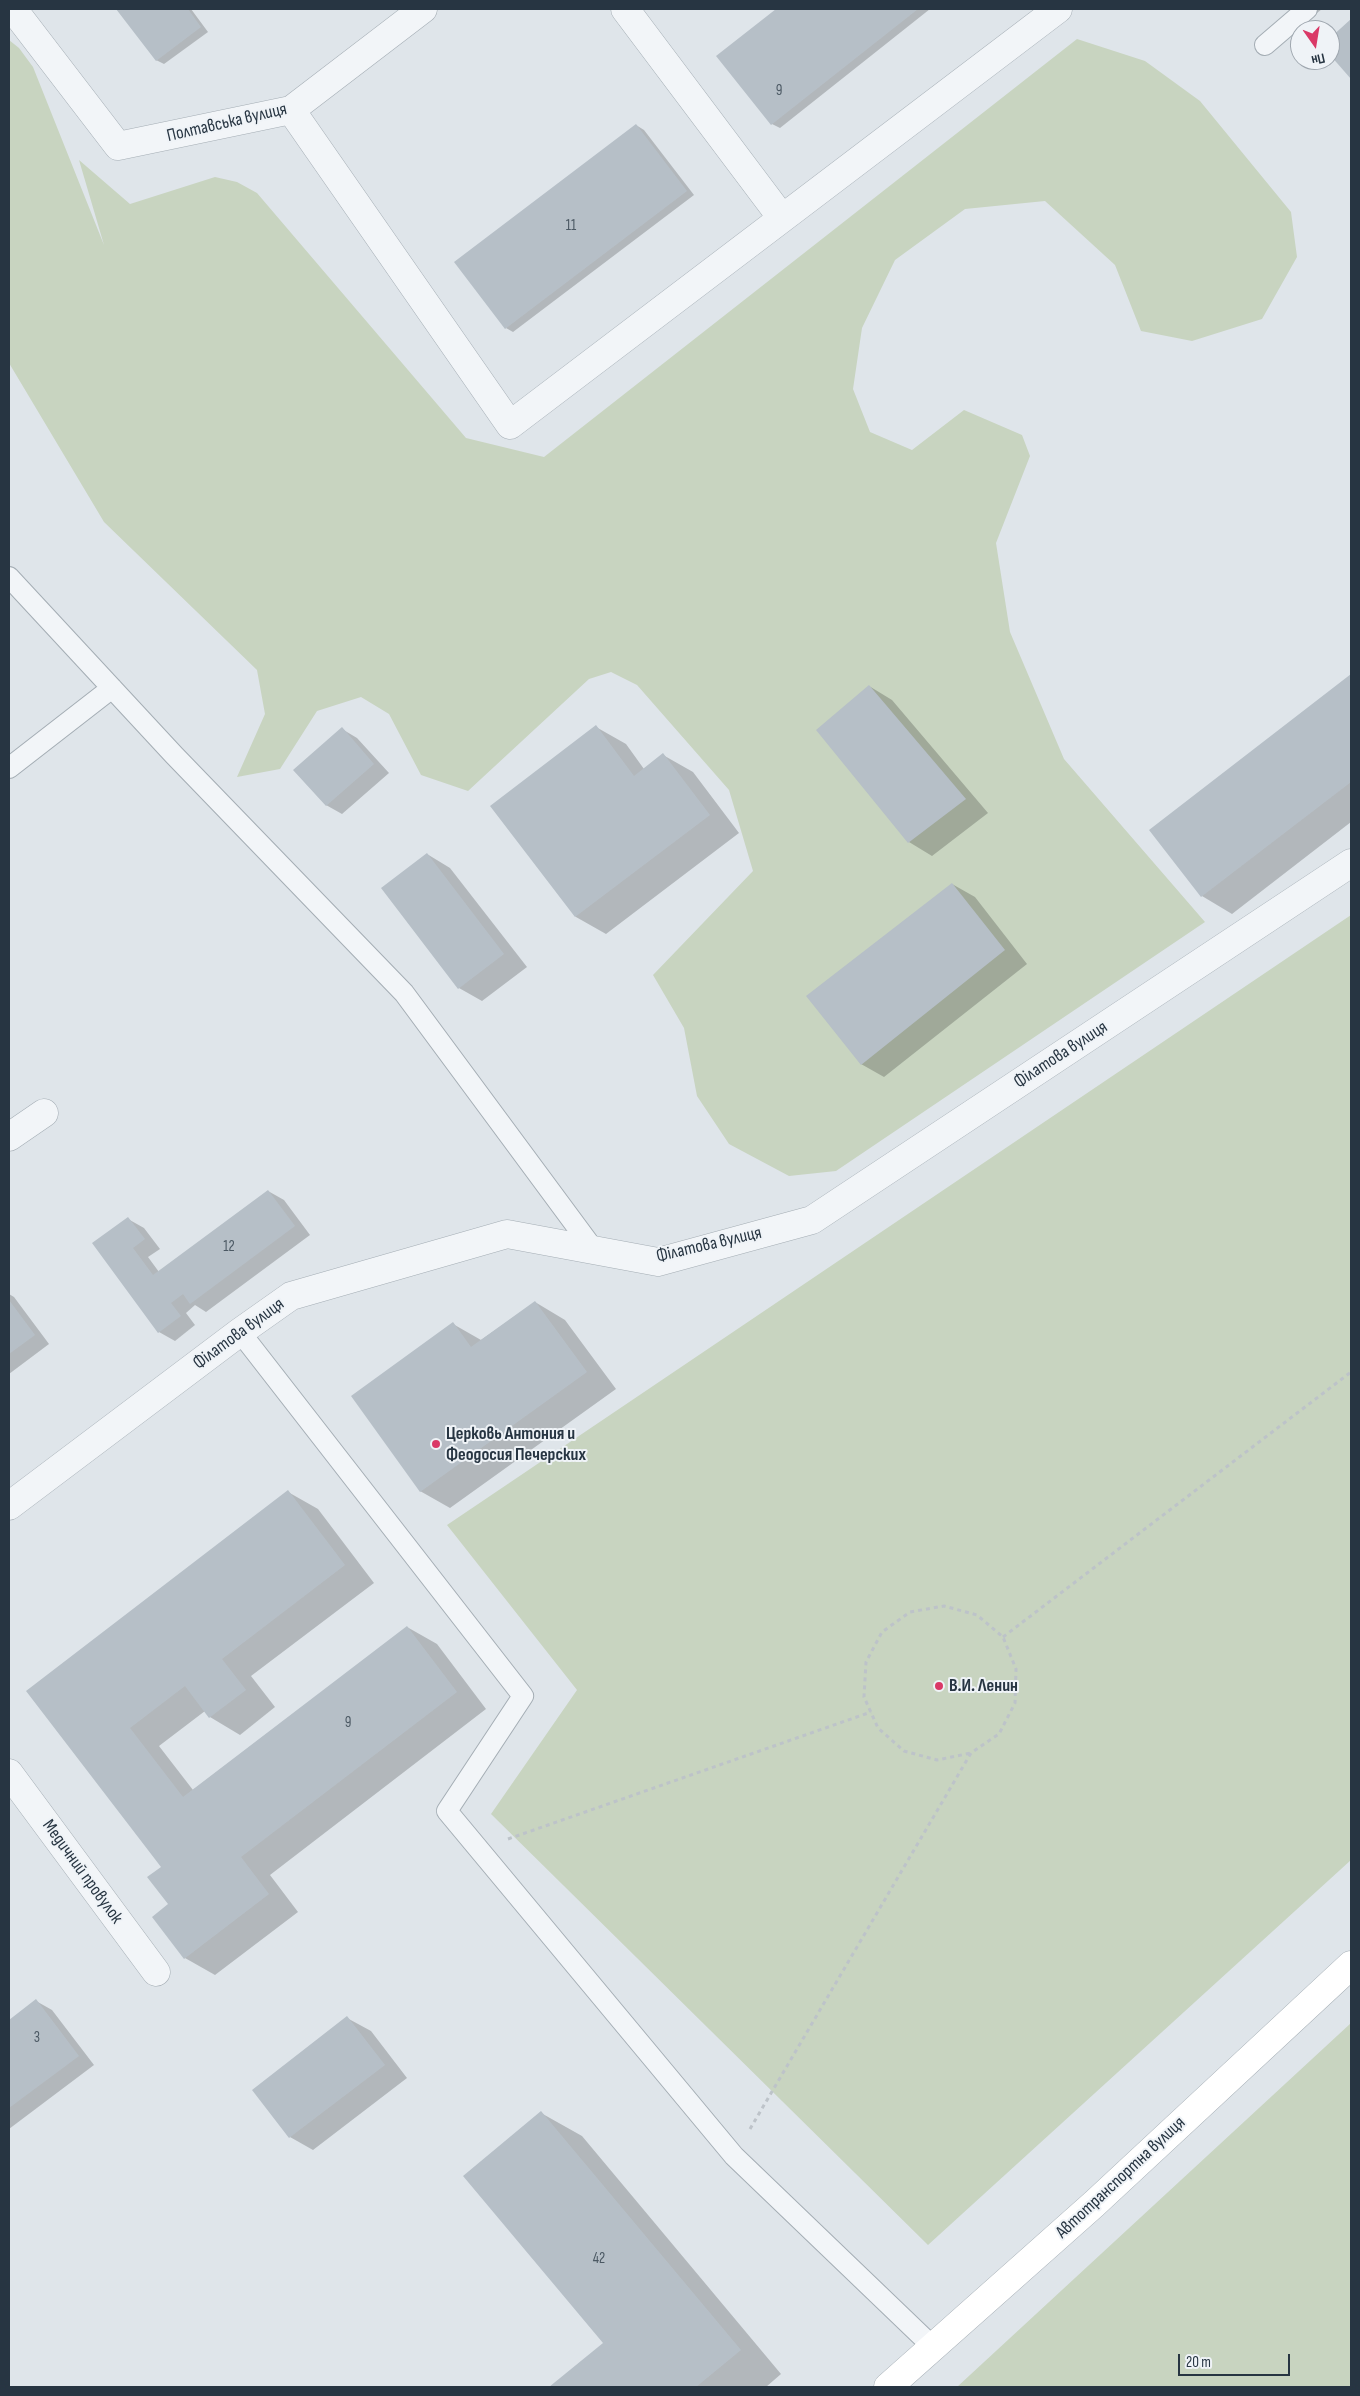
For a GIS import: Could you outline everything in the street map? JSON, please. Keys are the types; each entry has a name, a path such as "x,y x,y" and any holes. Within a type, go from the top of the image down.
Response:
{"main road":[{"name":"Автотранспортна вулиця","path":"888,2387 1094,2204 1351,1965"}],"street":[{"name":"Полтавська вулиця","path":"13,9 118,146 291,110 406,14"},
{"path":"625,9 782,218"},
{"path":"291,110 510,425 1058,9"},
{"name":"Філатова вулиця","path":"9,1506 240,1332 291,1296 507,1234 658,1262 812,1220 1351,864"},
{"path":"9,1137 44,1113"},
{"name":"Медичний провулок","path":"9,1773 156,1972"}],"lane":[{"path":"1265,44 1306,9"},
{"path":"9,577 112,688 404,994 594,1250"},
{"path":"9,768 112,688"},
{"path":"240,1332 523,1696 447,1811 734,2156 934,2347"}],"path":[{"path":"1003,1637 1351,1372"},
{"path":"944,1606 977,1615 1003,1637 1016,1669 1015,1704 999,1734 971,1753 937,1760 904,1751 878,1728 864,1696 866,1662 882,1632 910,1612 944,1606"},
{"path":"478,1849 871,1712"},
{"path":"734,2156 971,1753"}],"green space":[{"path":"1077,39 1145,61 1200,101 1291,212 1297,257 1262,319 1192,341 1141,331 1115,265 1045,201 965,209 895,260 862,328 853,389 870,432 912,450 964,410 1022,435 1030,456 996,543 1010,632 1064,759 1205,922 836,1171 789,1176 729,1144 697,1096 684,1028 653,975 753,871 729,790 637,685 611,672 589,679 468,791 421,775 389,714 361,697 317,711 280,769 237,777 265,714 257,670 104,522 9,363 9,40 19,48 33,67 104,245 79,160 130,204 215,177 237,182 257,193 466,438 544,457"},
{"path":"1351,915 1351,1860 928,2245 491,1814 577,1690 447,1525"},
{"path":"1351,2023 1351,2387 957,2387"}],"building":[{"path":"116,9 188,9 201,27 156,61"},
{"path":"776,9 918,9 771,125 716,56"},
{"path":"1351,19 1351,79 1340,66 1340,29"},
{"path":"636,124 687,191 505,329 454,262"},
{"path":"1351,674 1351,782 1201,897 1149,830"},
{"path":"869,685 966,799 908,843 816,730"},
{"path":"596,725 634,776 663,753 710,815 575,917 490,806"},
{"path":"342,727 374,764 326,806 293,770"},
{"path":"427,853 504,954 458,989 381,888"},
{"path":"952,883 1005,950 861,1065 806,996"},
{"path":"268,1190 295,1226 190,1304 183,1294 171,1303 181,1316 158,1333 92,1243 128,1217 145,1239 133,1248 153,1275"},
{"path":"9,1300 35,1335 9,1354"},
{"name":"Церковь Антония и Феодосия Печерских","path":"535,1301 587,1372 420,1492 351,1396 453,1322 471,1347"},
{"path":"288,1490 345,1565 222,1659 246,1690 209,1718 185,1686 130,1728 183,1797 407,1626 457,1692 241,1857 269,1894 184,1959 152,1917 168,1904 147,1877 161,1867 26,1691"},
{"path":"36,1999 79,2056 9,2108 9,2020"},
{"path":"347,2016 385,2065 289,2138 252,2090"},
{"path":"541,2111 741,2350 696,2387 549,2387 603,2343 463,2176"}],"place":[{"name":"Церковь Антония и Феодосия Печерских","path":"436,1444"},
{"name":"В.И. Ленин","path":"939,1686"}]}
